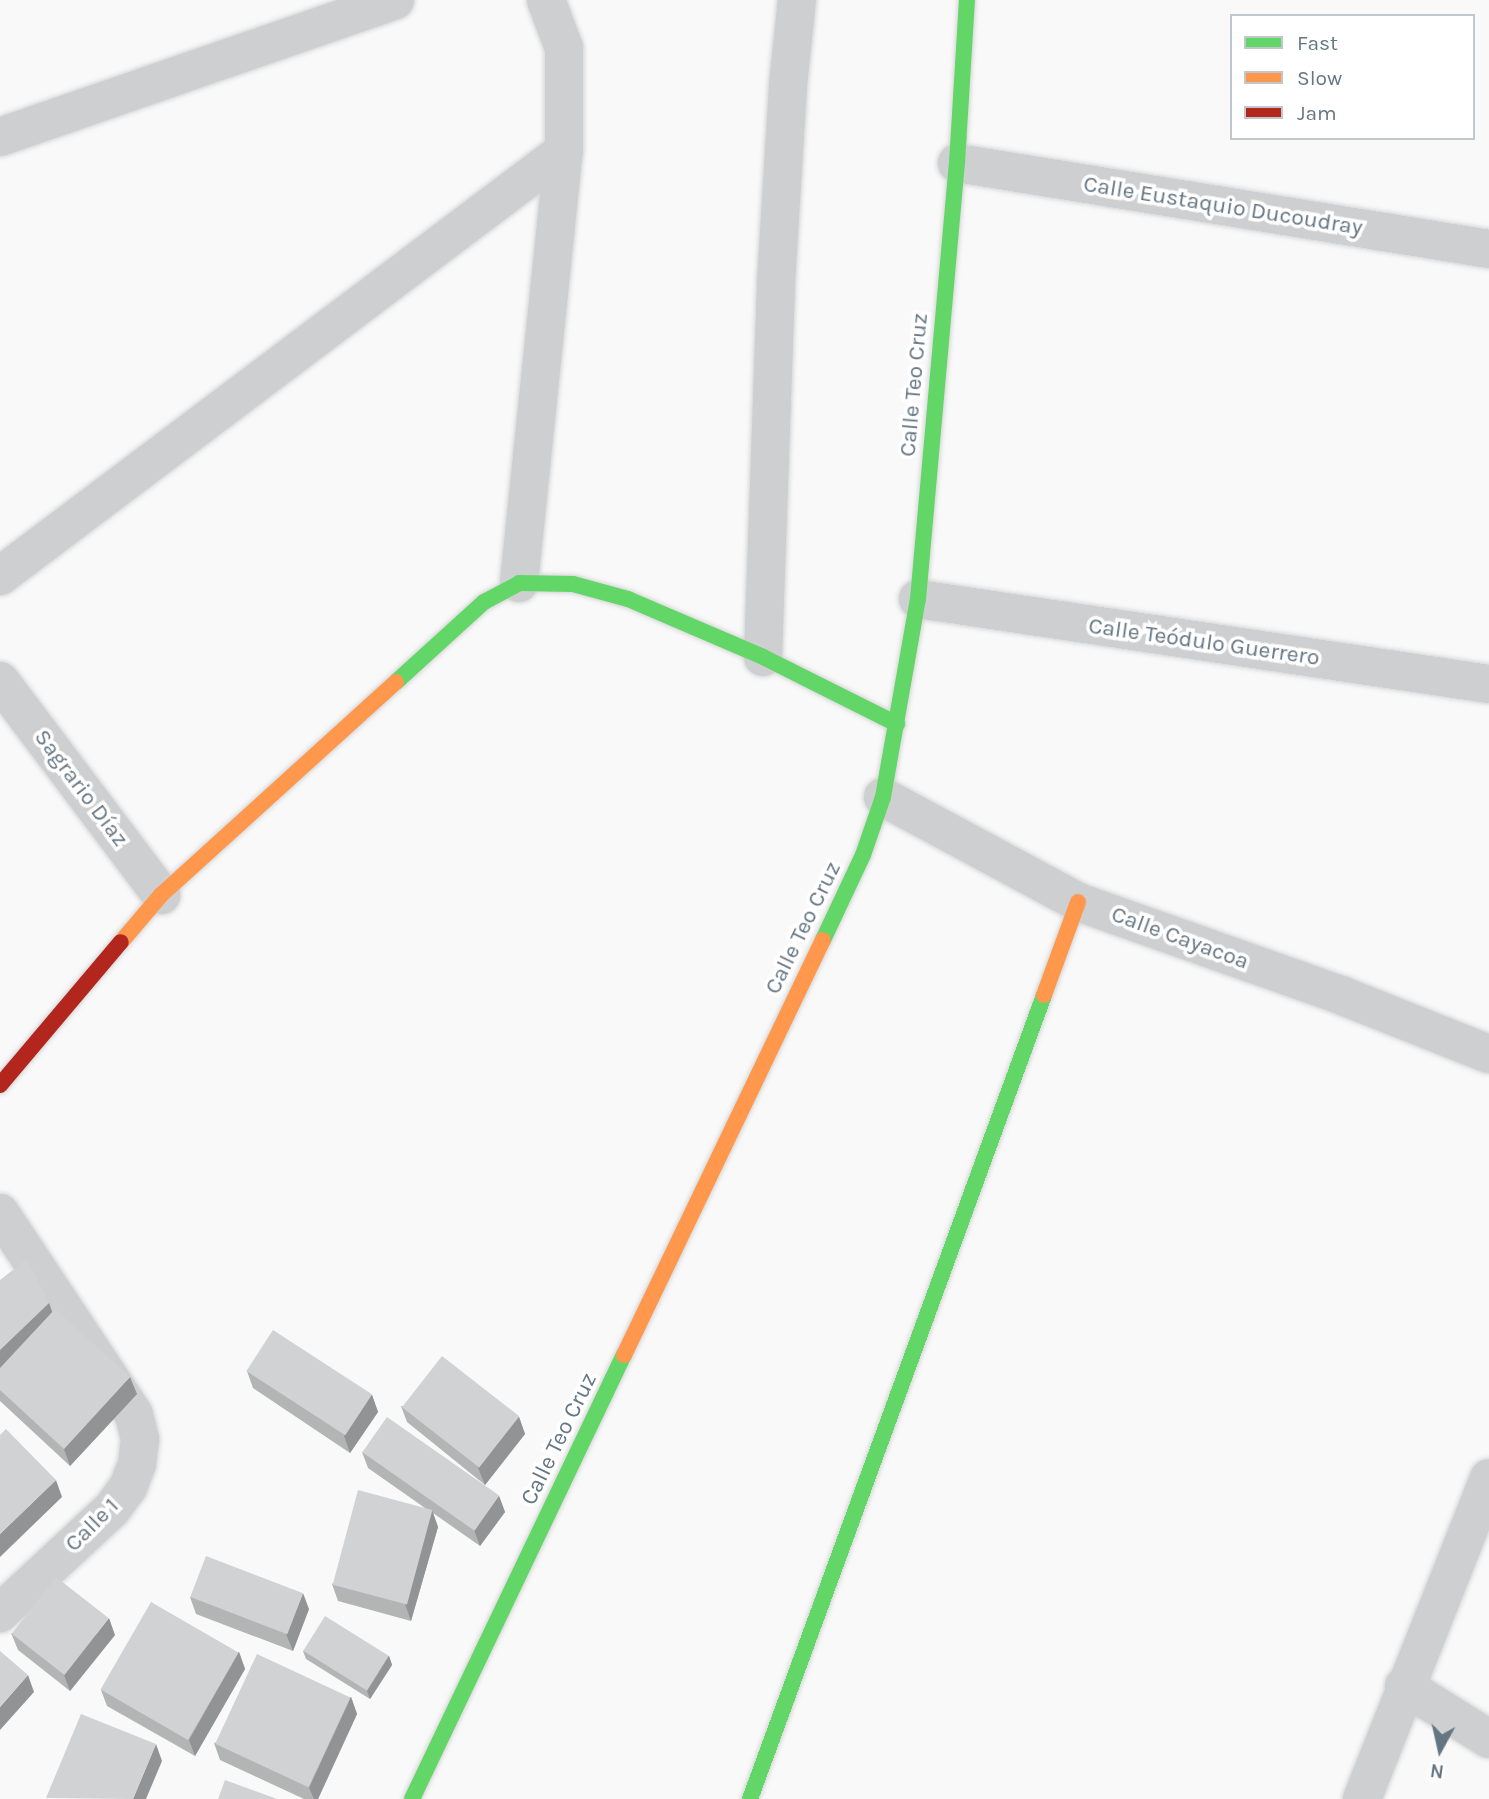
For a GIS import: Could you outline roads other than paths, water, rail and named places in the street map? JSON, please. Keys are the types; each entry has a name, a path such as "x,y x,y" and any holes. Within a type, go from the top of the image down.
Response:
{"street":[{"path":"0,137 395,0"},
{"path":"519,583 564,151 564,48 546,0"},
{"path":"763,657 776,282 788,85 797,0"},
{"name":"Calle Teo Cruz","path":"412,1799 863,855 884,797 918,599 957,163 967,0"},
{"path":"0,576 564,151"},
{"name":"Calle Eustaquio Ducoudray","path":"957,163 1489,249"},
{"path":"0,1085 161,895 484,602 519,583 573,584 628,599 763,657 897,724"},
{"name":"Calle Teódulo Guerrero","path":"918,599 1489,684"},
{"name":"Sagrario Díaz","path":"0,681 161,895"},
{"name":"Calle Cayacoa","path":"884,797 1077,902 1343,996 1489,1054"},
{"path":"750,1799 1077,902"},
{"name":"Calle 1","path":"0,1613 112,1509 128,1487 137,1464 140,1439 134,1415 4,1227"},
{"path":"1362,1799 1404,1686 1489,1478"},
{"path":"1404,1686 1489,1739"}]}
